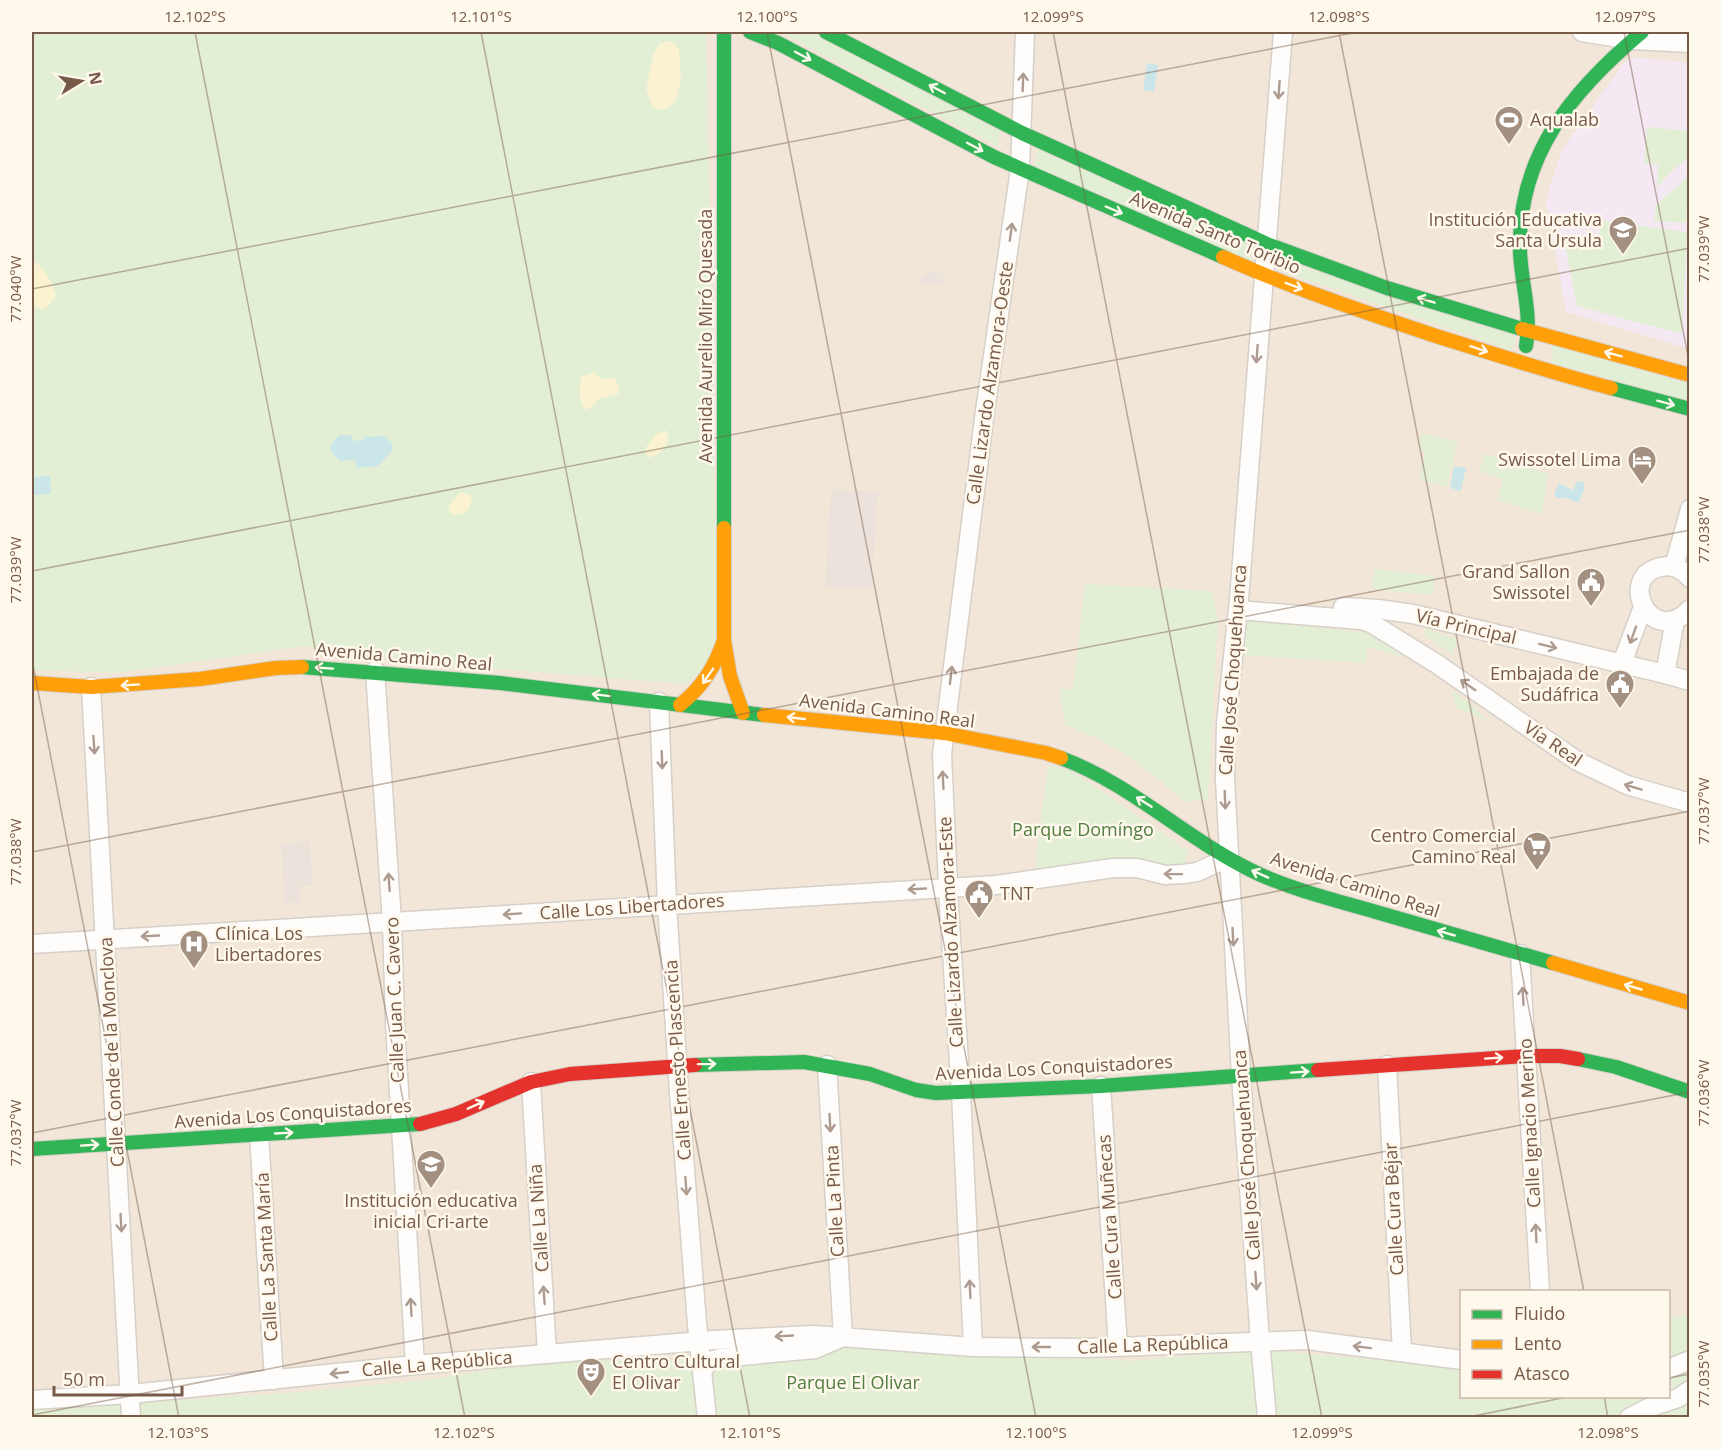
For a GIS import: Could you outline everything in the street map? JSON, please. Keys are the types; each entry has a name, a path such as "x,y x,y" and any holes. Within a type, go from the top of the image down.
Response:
{"main road":[{"name":"Avenida Aurelio Miró Quesada","path":"724,32 724,640 730,676 743,713"},
{"name":"Avenida Santo Toribio","path":"750,32 777,38 1020,170 1263,275 1379,317 1522,363 1689,409"},
{"name":"Avenida Santo Toribio","path":"826,32 1022,133 1267,244 1387,288 1530,332 1689,375"},
{"path":"1522,363 1530,332 1519,231 1528,179 1555,124 1581,89 1637,36"},
{"name":"Avenida Aurelio Miró Quesada","path":"680,705 709,676 724,640"},
{"name":"Avenida Camino Real","path":"32,683 91,687 200,678 276,668 308,667 500,683 743,713 944,733 1046,753 1088,768 1151,806 1228,858 1262,875 1321,896 1689,1003"},
{"name":"Avenida Los Conquistadores","path":"32,1149 401,1127 437,1120 531,1082 570,1074 678,1065 804,1062 870,1074 916,1090 961,1093 1241,1077 1526,1056 1560,1056 1616,1067 1689,1092"}],"street":[{"name":"Calle Lizardo Alzamora-Oeste","path":"944,733 1020,170 1025,32"},
{"name":"Calle José Choquehuanca","path":"1267,1418 1241,1077 1225,779 1226,723 1238,605 1284,32"},
{"path":"1582,32 1689,43"},
{"path":"1674,567 1689,509"},
{"path":"1682,615 1666,621 1657,620 1643,607 1640,589 1642,580 1656,568 1674,567 1689,578"},
{"name":"Vía Principal","path":"1238,605 1378,609 1413,614 1689,681"},
{"name":"Vía Real","path":"1238,605 1361,620 1382,628 1577,761 1628,785 1689,803"},
{"path":"1622,663 1643,607"},
{"path":"1399,641 1396,631 1397,623 1404,616 1413,614"},
{"path":"1665,674 1682,615"},
{"name":"Calle Juan C. Cavero","path":"375,671 392,922 415,1365"},
{"name":"Calle Conde de la Monclova","path":"91,687 131,1418"},
{"name":"Calle Ernesto Plascencia","path":"659,702 667,904 699,1341 707,1418"},
{"name":"Calle Lizardo Alzamora-Este","path":"944,733 942,769 973,1347"},
{"name":"Calle Los Libertadores","path":"32,944 1005,884 1113,868 1137,868 1166,875 1183,874 1197,872 1228,858"},
{"name":"Calle Ignacio Merino","path":"1520,954 1540,1290"},
{"name":"Calle La Pinta","path":"827,1065 843,1337"},
{"name":"Calle Cura Béjar","path":"1387,1065 1401,1352"},
{"name":"Calle La Niña","path":"531,1082 547,1354"},
{"name":"Calle Cura Muñecas","path":"1101,1086 1118,1347"},
{"name":"Calle La Santa María","path":"260,1134 274,1380"},
{"name":"Calle La República","path":"32,1400 130,1394 415,1365 699,1341 813,1335 973,1347 1118,1347 1306,1340 1460,1360"},
{"name":"Calle La República","path":"702,1371 711,1360 815,1349 843,1337"},
{"path":"1670,1368 1689,1360"},
{"path":"1638,1411 1678,1398 1689,1390"}],"shaded area":[{"path":"32,32 1689,32 1689,1417 32,1417"},
{"name":"Institución Educativa Santa Úrsula","path":"1632,57 1689,63 1689,349 1566,312 1546,200 1562,149 1622,65"},
{"path":"929,273 943,273 943,283 914,283"},
{"path":"831,489 878,492 871,589 825,586"},
{"path":"310,841 312,886 299,886 300,902 284,903 281,843"}],"green space":[{"path":"32,32 706,32 718,645 700,675 685,684 397,661 304,646 117,673 32,670"},
{"path":"786,32 819,32 1001,129 997,146 787,36"},
{"path":"1647,127 1689,131 1689,157 1657,188 1658,164 1644,163"},
{"path":"1037,149 1253,245 1250,262 1035,167"},
{"path":"1689,176 1686,223 1654,221 1656,205"},
{"path":"1603,221 1687,232 1682,334 1577,306 1564,239 1597,239"},
{"path":"1286,261 1515,334 1515,344 1511,350 1279,270"},
{"path":"1552,344 1689,384 1689,402 1553,363"},
{"path":"1422,433 1458,442 1446,487 1419,479 1425,451 1418,449"},
{"path":"1485,454 1548,474 1542,514 1497,500 1503,479 1479,471"},
{"path":"1374,569 1435,576 1432,595 1372,589"},
{"path":"1085,584 1211,591 1218,618 1208,799 1185,802 1157,778 1114,748 1065,725 1059,688 1073,691"},
{"path":"1244,620 1369,633 1403,655 1402,657 1366,646 1366,663 1239,655"},
{"path":"1427,629 1458,640 1452,654 1425,635"},
{"path":"1452,690 1474,707 1488,721 1456,708"},
{"name":"Parque Domíngo","path":"1048,765 1071,770 1188,851 1183,868 1034,874"},
{"name":"Parque El Olivar","path":"1689,1314 1689,1417 32,1418 32,1409 288,1393 425,1380 539,1362 724,1358 851,1348 963,1349 1129,1361 1263,1350 1460,1367 1460,1398 1670,1398 1670,1318"}],"sand":[{"path":"672,41 679,49 681,82 675,102 664,110 653,108 646,89 654,53 660,43"},
{"path":"32,260 47,275 56,296 48,307 42,310 32,305"},
{"path":"595,372 600,379 615,378 619,388 618,394 599,399 592,407 585,410 580,394 581,377"},
{"path":"666,430 669,441 658,454 648,458 645,449 655,435"},
{"path":"461,492 472,496 469,509 462,514 452,515 448,506"}],"water":[{"path":"1147,63 1158,65 1154,92 1143,90"},
{"path":"339,435 350,435 354,441 363,440 364,437 384,436 392,443 392,451 378,466 357,468 355,460 340,461 331,451 330,446"},
{"path":"1454,466 1466,468 1461,491 1450,488"},
{"path":"50,476 51,494 32,495 32,477"},
{"path":"1583,481 1585,487 1579,503 1566,498 1557,498 1554,494 1559,483 1573,490 1577,482"}],"traffic: fast":[{"path":"724,32 724,528"},
{"path":"750,32 778,43 994,157 1223,257"},
{"path":"826,32 1022,133 1267,244 1387,288 1522,329"},
{"path":"1526,346 1528,322 1520,251 1522,216 1528,184 1539,155 1554,127 1572,101 1593,77 1642,32"},
{"path":"1611,388 1690,409"},
{"path":"302,667 500,683 764,715"},
{"path":"1061,758 1113,783 1210,847 1261,875 1291,887 1553,963"},
{"path":"1578,1059 1616,1067 1690,1092"},
{"path":"695,1065 804,1062 870,1074 916,1090 936,1093 1101,1086 1318,1070"},
{"path":"32,1149 420,1124"}],"traffic: slow":[{"path":"1223,257 1382,318 1523,363 1611,388"},
{"path":"1522,329 1690,375"},
{"path":"724,528 724,640 730,676 743,713"},
{"path":"680,705 707,676 724,640"},
{"path":"32,683 91,687 200,679 276,668 302,667"},
{"path":"764,715 944,733 1061,758"},
{"path":"1553,963 1690,1003"}],"traffic: jam":[{"path":"1318,1070 1526,1056 1560,1056 1578,1059"},
{"path":"420,1124 456,1114 531,1082 570,1074 695,1065"}],"place":[{"name":"Aqualab","path":"1509,146"},
{"name":"Institución Educativa Santa Úrsula","path":"1623,256"},
{"name":"Swissotel Lima","path":"1642,486"},
{"name":"Grand Sallon Swissotel","path":"1591,608"},
{"name":"Embajada de Sudáfrica","path":"1620,710"},
{"name":"Centro Comercial Camino Real","path":"1537,872"},
{"name":"TNT","path":"979,920"},
{"name":"Clínica Los Libertadores","path":"194,970"},
{"name":"Institución educativa inicial Cri-arte","path":"431,1190"},
{"name":"Centro Cultural El Olivar","path":"591,1398"}]}
